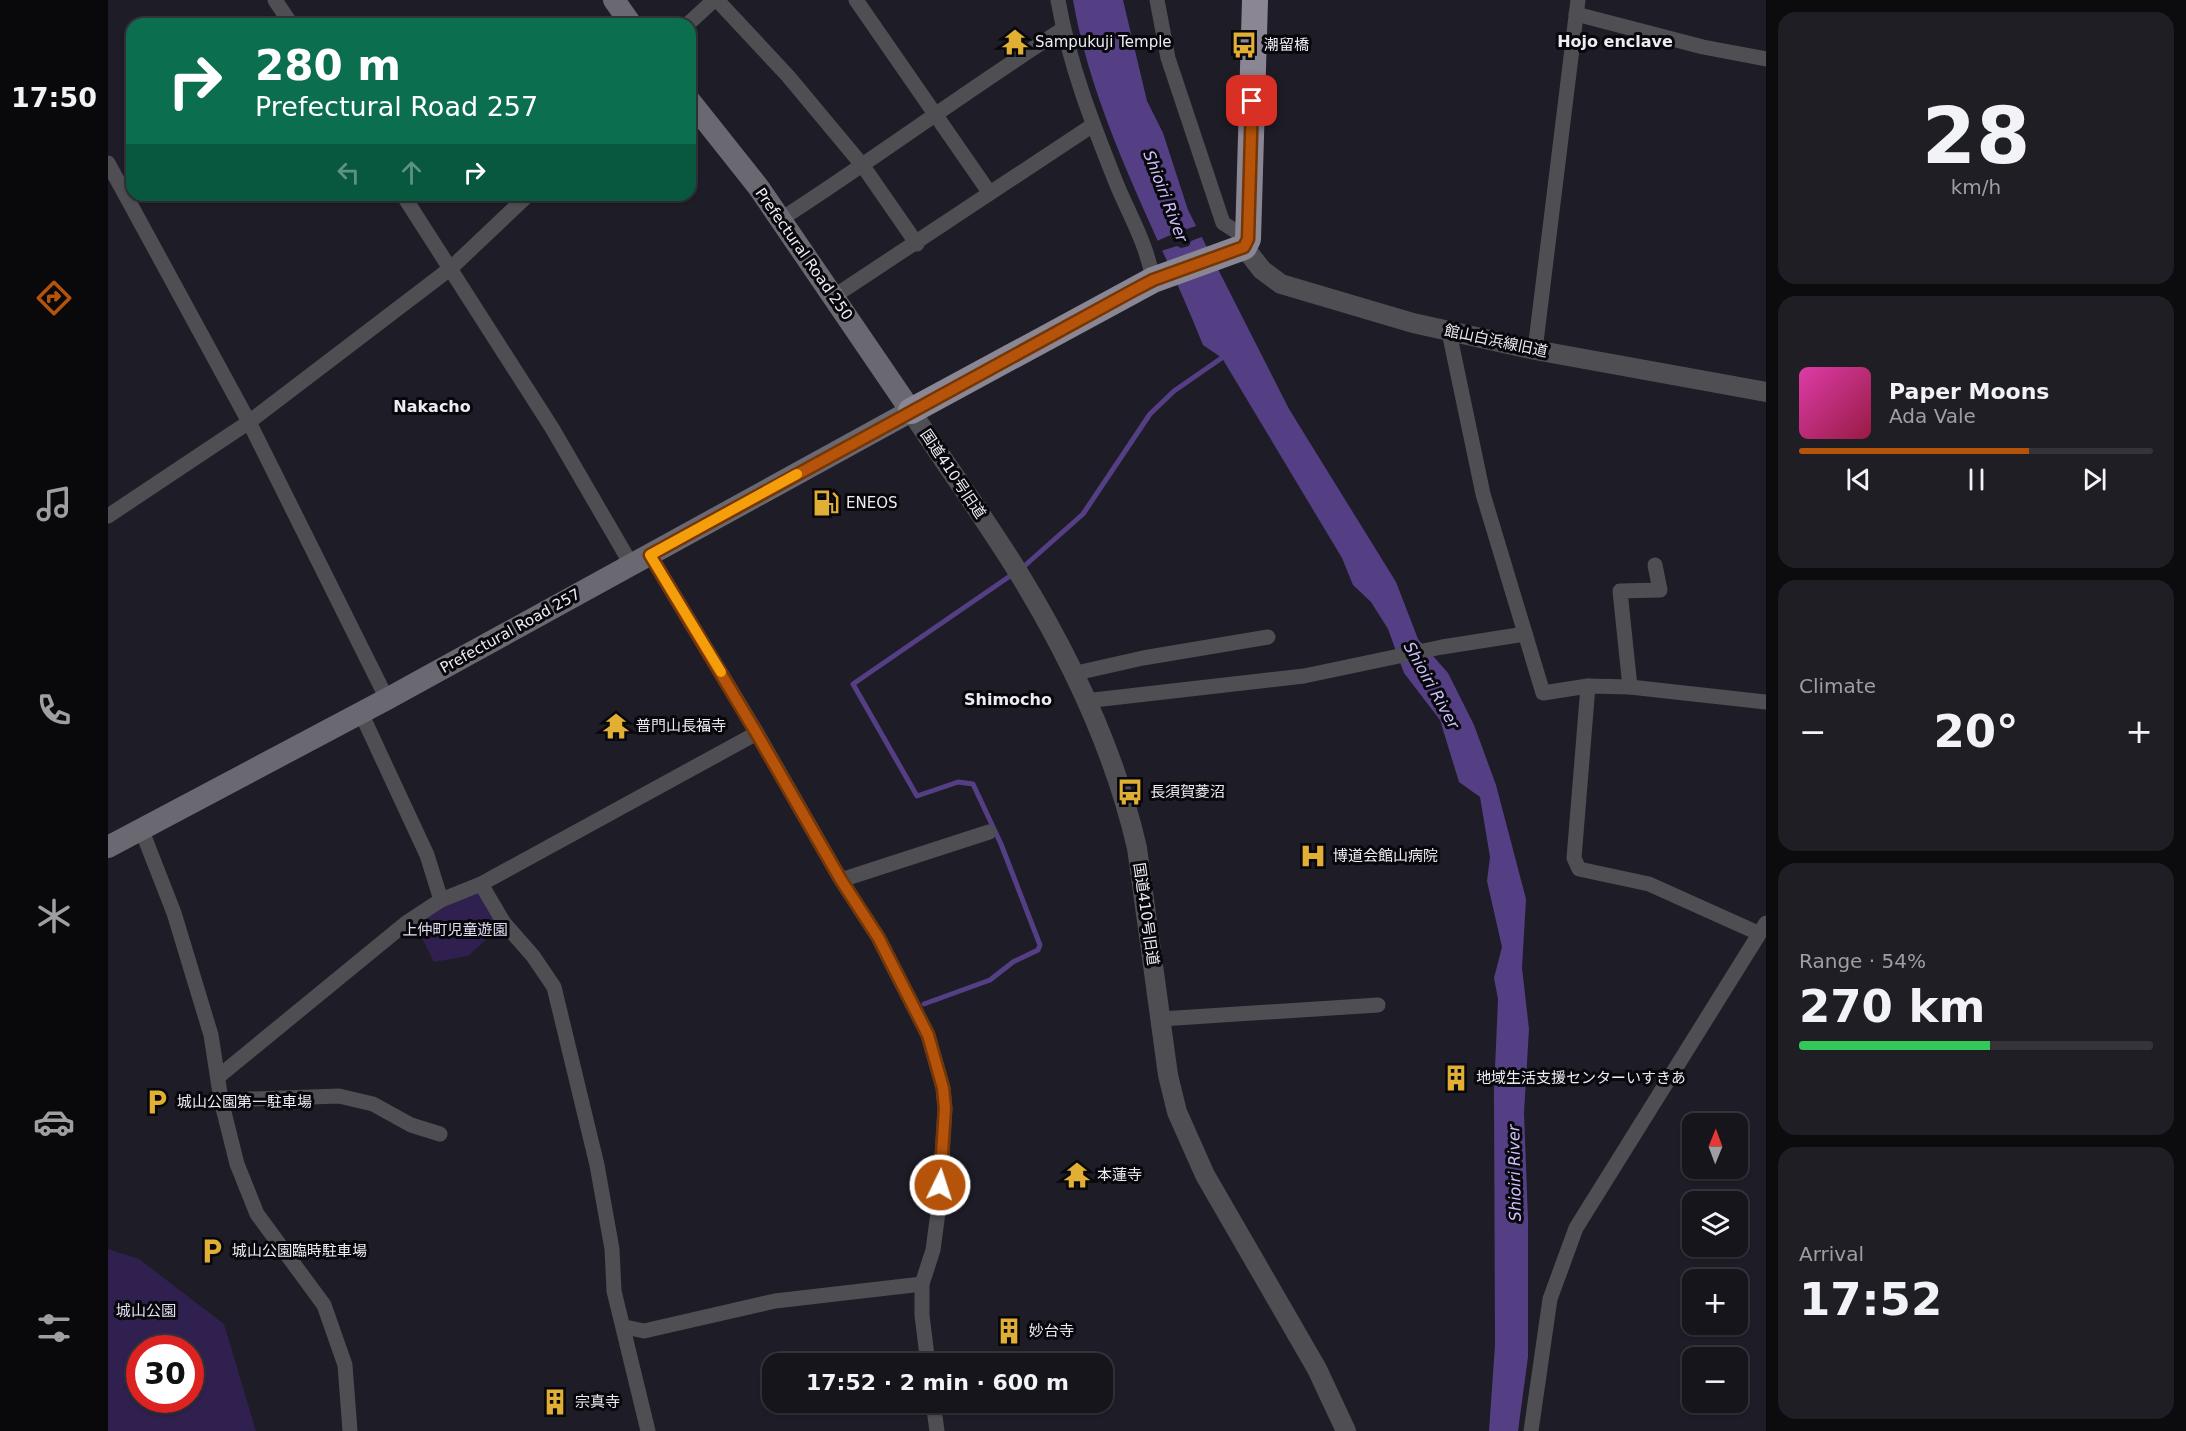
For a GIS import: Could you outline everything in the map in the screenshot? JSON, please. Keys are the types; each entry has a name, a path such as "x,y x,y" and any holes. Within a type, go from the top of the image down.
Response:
{"highway":[{"path":"911,411 1161,277 1220,256 1246,243 1254,0"}],"main road":[{"path":"614,0 627,18"},
{"name":"Prefectural Road 250","path":"696,109 781,219 911,411"},
{"name":"Prefectural Road 257","path":"108,847 387,699 911,411"}],"street":[{"path":"275,0 287,18"},
{"path":"695,18 715,0 788,76 863,166 917,244"},
{"path":"855,0 936,112 989,192"},
{"path":"1058,0 1063,29 1093,124 1130,215 1161,277"},
{"path":"1156,0 1168,58 1222,223 1246,243"},
{"path":"1535,350 1577,7 1703,47 1766,59"},
{"path":"781,219 863,166 936,112 1063,29"},
{"path":"833,297 917,244 989,192 1093,124"},
{"path":"108,163 126,196"},
{"path":"129,201 249,422 387,699"},
{"path":"407,201 552,428 757,734 841,880 878,937 928,1035 943,1088 945,1108 939,1205 933,1250 922,1284 922,1316 927,1353"},
{"path":"109,514 249,422 451,268 522,201"},
{"name":"館山白浜線旧道","path":"1246,243 1262,270 1281,284 1449,332 1766,392"},
{"path":"1449,332 1478,472 1543,693 1588,686 1630,687 1766,702"},
{"name":"国道410号旧道","path":"911,411 1017,571 1085,701 1131,820 1137,848 1168,1075 1177,1112 1205,1175 1317,1369 1346,1431"},
{"path":"1630,687 1620,591 1660,590 1655,565"},
{"path":"1085,701 1304,676 1442,647 1525,634"},
{"path":"1072,674 1143,657 1268,638"},
{"path":"1531,1431 1550,1299 1576,1228 1762,928 1649,884 1578,869 1574,858 1588,686"},
{"path":"361,713 427,855 441,900"},
{"path":"218,1077 406,923 441,900 481,884 757,734"},
{"path":"142,831 174,913 211,1035 221,1100 237,1164 257,1214 324,1305 345,1365 350,1431"},
{"path":"841,880 989,832"},
{"path":"481,884 504,923 554,987 597,1165 612,1249 614,1291 625,1327 648,1431"},
{"path":"1161,1019 1378,1005"},
{"path":"221,1100 339,1096 373,1104 411,1125 440,1134"},
{"path":"625,1327 644,1331 775,1302 922,1284"},
{"path":"935,1413 937,1431"}],"green space":[{"name":"上仲町児童遊園","path":"478,891 500,927 468,956 434,962 415,924 443,905"},
{"name":"城山公園","path":"108,1249 139,1259 224,1324 256,1431 108,1431"}],"water":[{"name":"Shioiri River","path":"1073,0 1123,0 1147,101 1163,133 1188,210 1289,409 1396,582 1418,639 1448,673 1474,725 1496,785 1526,899 1522,968 1529,1029 1524,1113 1528,1219 1528,1357 1518,1431 1489,1431 1495,1345 1494,1092 1498,999 1494,978 1502,947 1487,881 1490,857 1480,797 1459,782 1440,720 1404,673 1388,629 1371,602 1353,585 1342,558 1222,358 1203,345 1111,133 1083,45"}],"pier":[{"path":"1199,225 1204,236 1191,241 1189,246 1181,248 1177,246 1161,251 1157,241 1182,227 1187,229"}],"waterway":[{"path":"1021,569 1083,514 1150,414 1174,391 1226,355"},
{"path":"924,1004 990,980 1013,962 1038,950 1040,945 1001,844 973,784 958,782 917,796 853,684 1013,574"}],"slow traffic":[{"path":"721,672 650,555 797,474"}],"place":[{"name":"Sampukuji Temple","path":"1015,42"},
{"name":"潮留橋","path":"1244,45"},
{"name":"ENEOS","path":"826,503"},
{"name":"普門山長福寺","path":"616,726"},
{"name":"長須賀菱沼","path":"1130,792"},
{"name":"博道会館山病院","path":"1313,856"},
{"name":"地域生活支援センターいすきあ","path":"1456,1078"},
{"name":"城山公園第一駐車場","path":"157,1102"},
{"name":"本蓮寺","path":"1077,1175"},
{"name":"城山公園臨時駐車場","path":"212,1251"},
{"name":"妙台寺","path":"1009,1331"},
{"name":"宗真寺","path":"555,1402"}],"district":[{"name":"Hojo enclave","path":"1615,41"},
{"name":"Nakacho","path":"432,406"},
{"name":"Shimocho","path":"1008,699"}],"route":[{"path":"940,1185 945,1108 943,1088 928,1035 878,937 841,880 650,555 1153,280 1244,247 1248,239 1252,101"}]}
